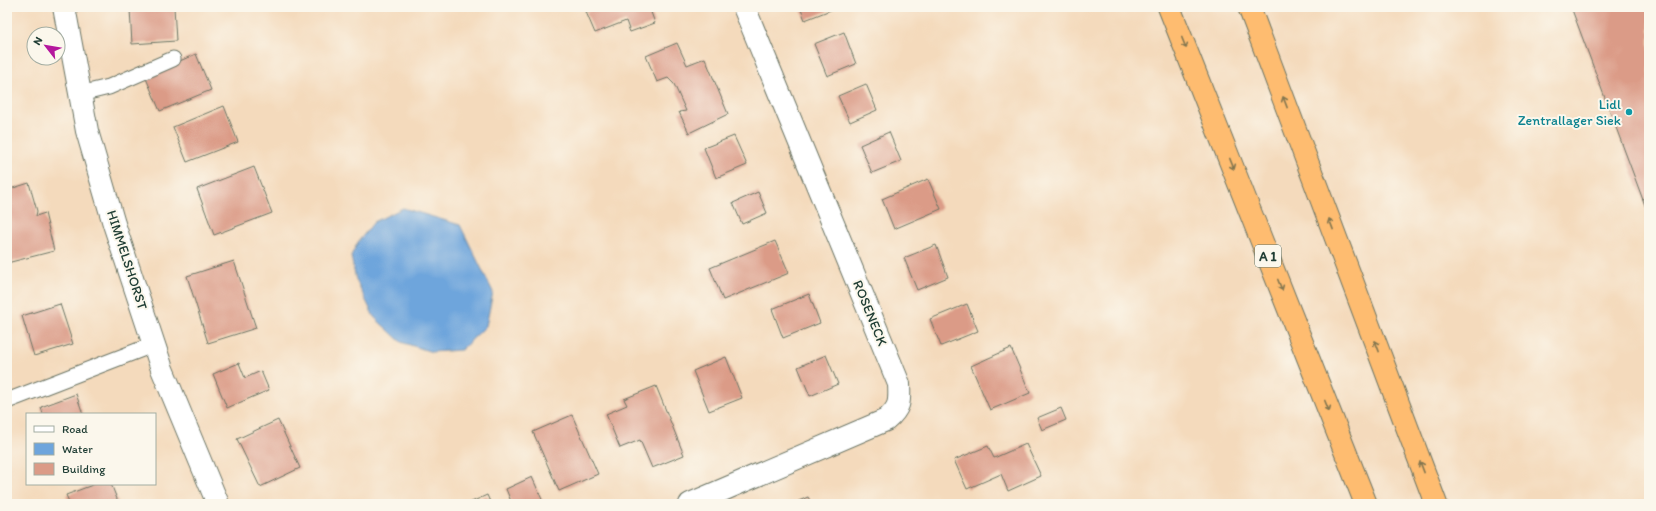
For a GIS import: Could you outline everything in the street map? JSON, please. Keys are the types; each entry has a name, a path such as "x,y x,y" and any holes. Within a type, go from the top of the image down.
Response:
{"highway":[{"name":"A 1","path":"1170,7 1366,504"},
{"path":"1249,7 1436,504"}],"street":[{"name":"HIMMELSHORST","path":"64,7 87,131 114,224 155,344 162,369 218,504"},
{"name":"ROSENECK","path":"690,504 886,420 896,412 900,399 899,384 744,7"}],"lane":[{"path":"80,94 109,87 173,59"},
{"path":"7,402 155,344"}],"water":[{"path":"403,208 460,225 493,292 486,326 461,350 432,352 401,342 374,317 356,280 351,256 358,242 374,222"}],"building":[{"path":"174,7 176,41 132,44 130,9"},
{"path":"598,7 649,7 655,23 630,32 626,21 595,33 586,12"},
{"path":"800,7 832,7 833,9 805,20"},
{"name":"Lidl Zentrallager Siek","path":"1571,7 1649,7 1649,216"},
{"path":"844,32 856,64 827,76 814,44"},
{"path":"677,43 687,65 705,58 728,114 689,133 679,112 686,111 674,84 668,78 657,82 646,56"},
{"path":"196,54 211,90 160,111 145,76"},
{"path":"866,84 877,110 850,122 838,96"},
{"path":"224,106 238,142 187,162 173,127"},
{"path":"889,132 901,161 872,173 860,145"},
{"path":"734,136 747,165 716,178 704,148"},
{"path":"254,167 272,213 214,235 197,189"},
{"path":"928,179 941,209 894,229 882,199"},
{"path":"29,183 37,211 36,216 45,213 54,251 7,263 7,190"},
{"path":"758,192 767,213 742,224 733,203"},
{"path":"775,241 789,273 723,300 710,268"},
{"path":"936,245 948,277 917,290 904,258"},
{"path":"234,261 256,328 208,343 187,276"},
{"path":"809,294 820,323 783,338 772,309"},
{"path":"60,304 73,344 34,356 22,316"},
{"path":"967,304 978,331 941,346 930,319"},
{"path":"1011,348 1030,393 990,410 971,366"},
{"path":"826,355 838,384 810,396 798,367"},
{"path":"726,357 742,398 709,411 693,371"},
{"path":"239,363 245,378 261,371 269,390 227,408 213,374"},
{"path":"656,386 684,455 652,468 640,440 620,448 606,414 627,405 624,399"},
{"path":"76,394 83,413 43,413 41,407"},
{"path":"1061,408 1066,420 1042,430 1037,418"},
{"path":"572,415 598,474 559,491 533,432"},
{"path":"278,420 300,468 260,487 237,439"},
{"path":"1026,444 1041,476 1008,491 1001,474 967,489 954,460 988,446 994,458"},
{"path":"532,477 544,504 512,504 506,489"},
{"path":"92,485 111,485 119,504 70,504 66,495"},
{"path":"487,495 491,504 467,504"},
{"path":"808,497 812,504 792,504"}],"place":[{"name":"Lidl Zentrallager Siek","path":"1629,112"}]}
